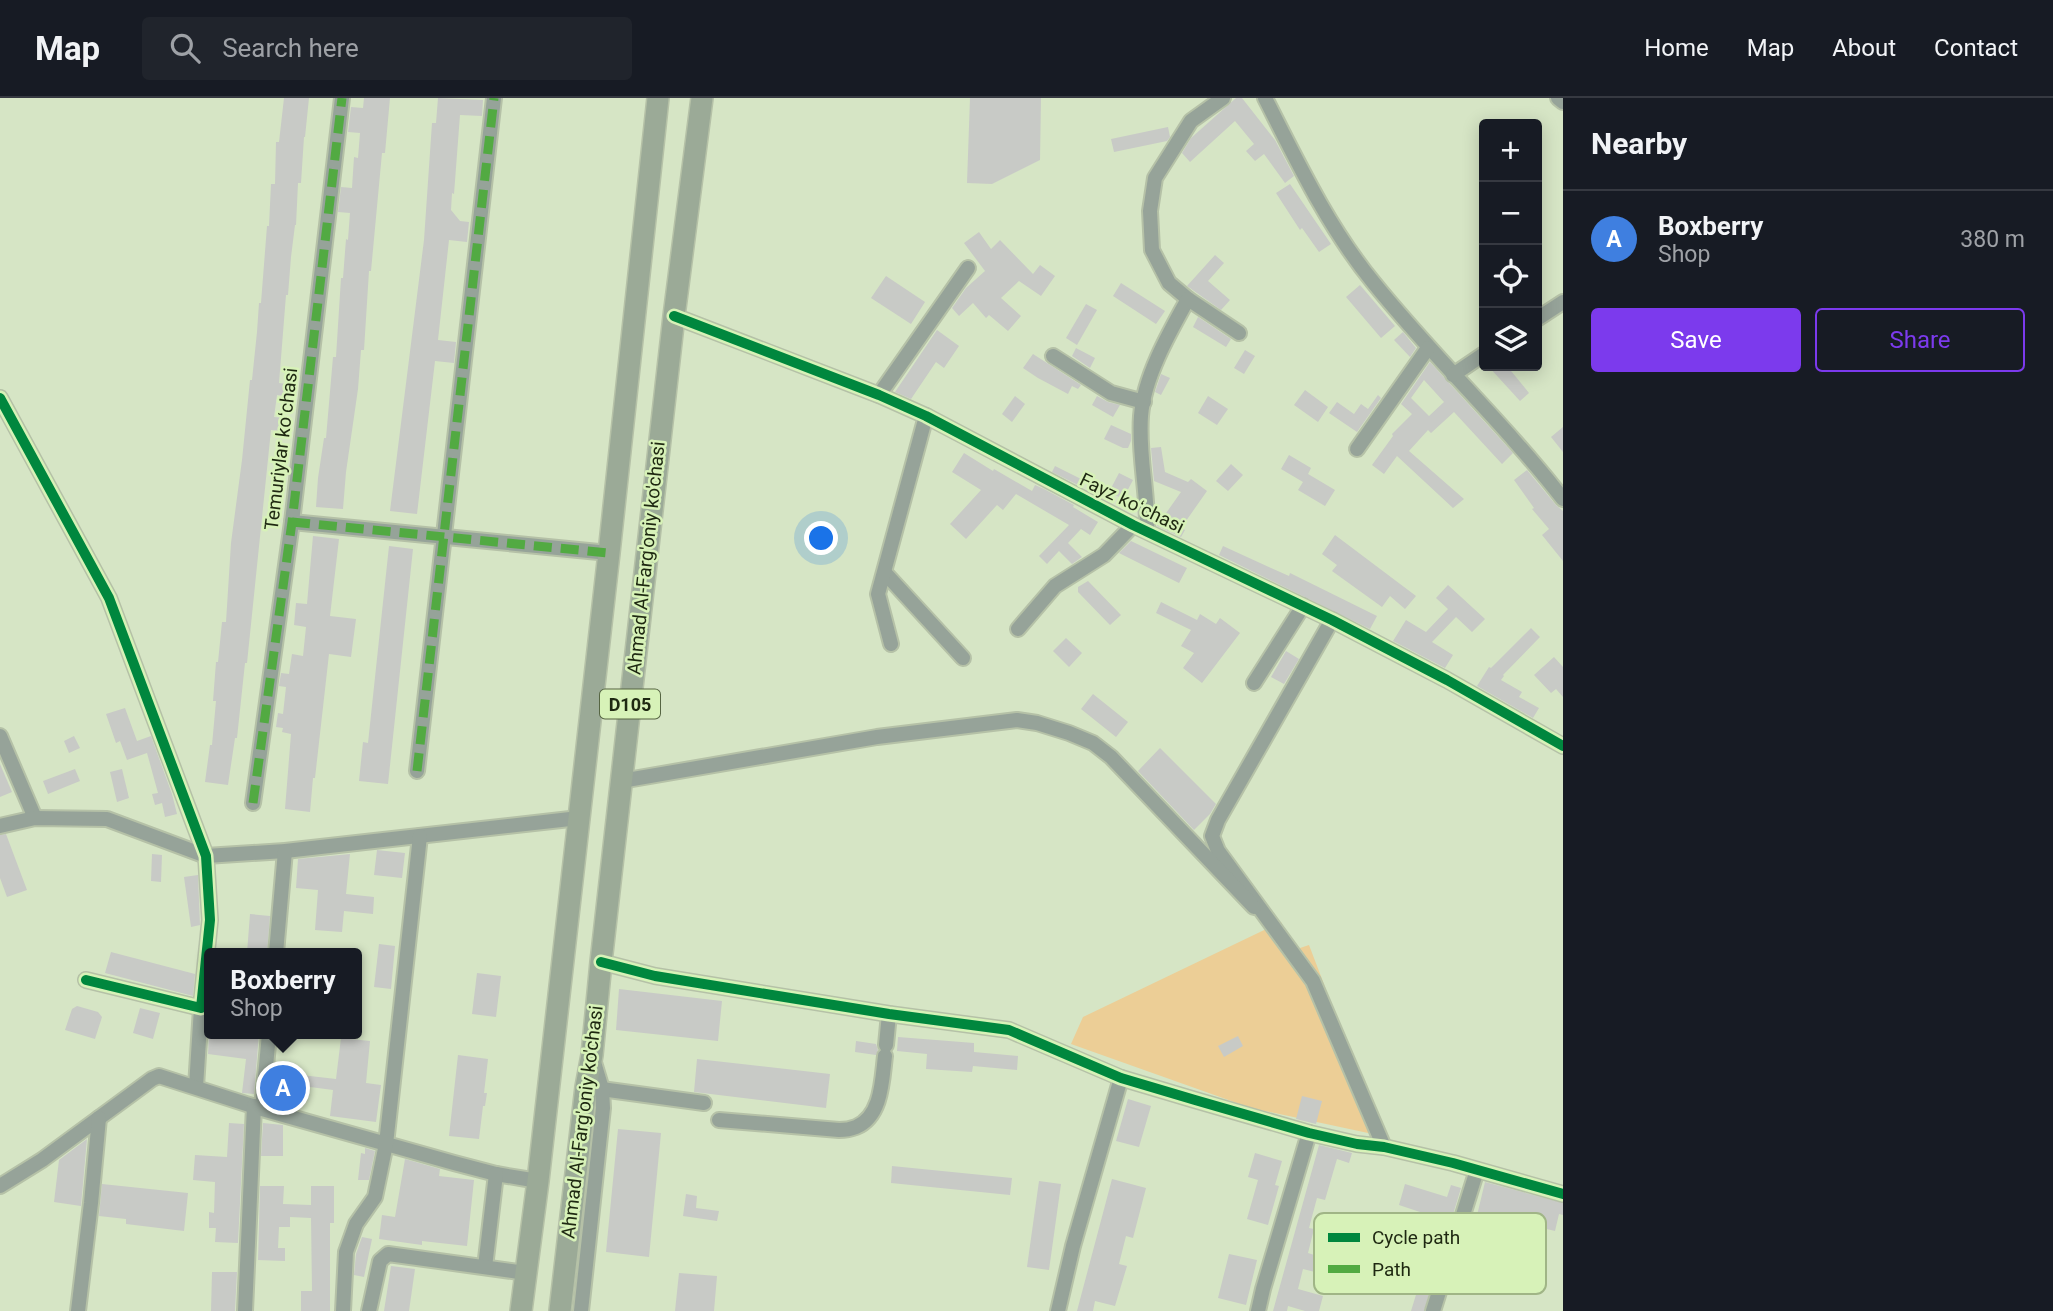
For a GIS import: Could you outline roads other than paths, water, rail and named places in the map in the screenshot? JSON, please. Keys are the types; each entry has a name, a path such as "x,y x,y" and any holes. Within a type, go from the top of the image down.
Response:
{"highway":[{"name":"Ahmad Al-Farg'oniy ko'chasi","path":"521,1311 609,554 658,98"},
{"name":"Ahmad Al-Farg'oniy ko'chasi","path":"560,1311 594,1088 592,1055 601,962 674,316 702,98"}],"street":[{"name":"Temuriylar koʻchasi","path":"253,803 292,522 342,98"},
{"path":"417,771 494,98"},
{"path":"1223,98 1191,121 1155,178 1150,211 1152,250 1169,283 1239,333"},
{"path":"1265,98 1306,177 1371,280 1563,499"},
{"path":"1558,98 1563,102"},
{"path":"879,395 968,268"},
{"path":"1018,629 1055,586 1140,528 1148,511 1142,459 1141,414 1151,375 1167,336 1188,299"},
{"path":"1542,316 1563,302"},
{"name":"Fayz koʻchasi","path":"674,316 879,395 926,416 1140,528 1332,620 1447,680 1563,746"},
{"path":"1357,449 1428,348"},
{"path":"1053,356 1111,393 1144,402"},
{"path":"1454,375 1479,358"},
{"path":"0,398 109,597 206,856 210,920 207,948"},
{"path":"891,644 878,594 926,416"},
{"path":"292,522 609,554"},
{"path":"885,573 964,658"},
{"path":"1254,683 1303,606"},
{"path":"1332,620 1218,820 1212,836 1218,850 1312,981 1384,1147"},
{"path":"621,781 877,737 1017,720 1037,723 1093,743 1111,757 1254,907"},
{"path":"0,736 35,818"},
{"path":"0,826 35,818 107,819 206,856 285,851 579,818"},
{"path":"343,1311 345,1252 356,1224 375,1197 386,1144 420,836"},
{"path":"276,948 285,851"},
{"path":"601,962 655,976 890,1014 1009,1030 1121,1078 1309,1133 1384,1147 1563,1194"},
{"path":"196,1087 204,979"},
{"path":"86,980 201,1008"},
{"path":"719,1120 839,1130 855,1128 866,1121 875,1109 881,1089 890,1014"},
{"path":"245,1311 258,1108 268,1039"},
{"path":"0,1186 42,1160 159,1076 258,1108 386,1144 496,1174 538,1181"},
{"path":"1058,1311 1073,1246 1121,1078"},
{"path":"594,1088 704,1103"},
{"path":"581,1311 603,1108 594,1088"},
{"path":"78,1311 99,1118"},
{"path":"1258,1311 1309,1133"},
{"path":"1464,1213 1477,1170"},
{"path":"485,1266 496,1174"},
{"path":"369,1311 380,1261 388,1254 526,1273"},
{"path":"1433,1311 1438,1294"}],"place":[{"name":"Boxberry","path":"283,1088"}]}
